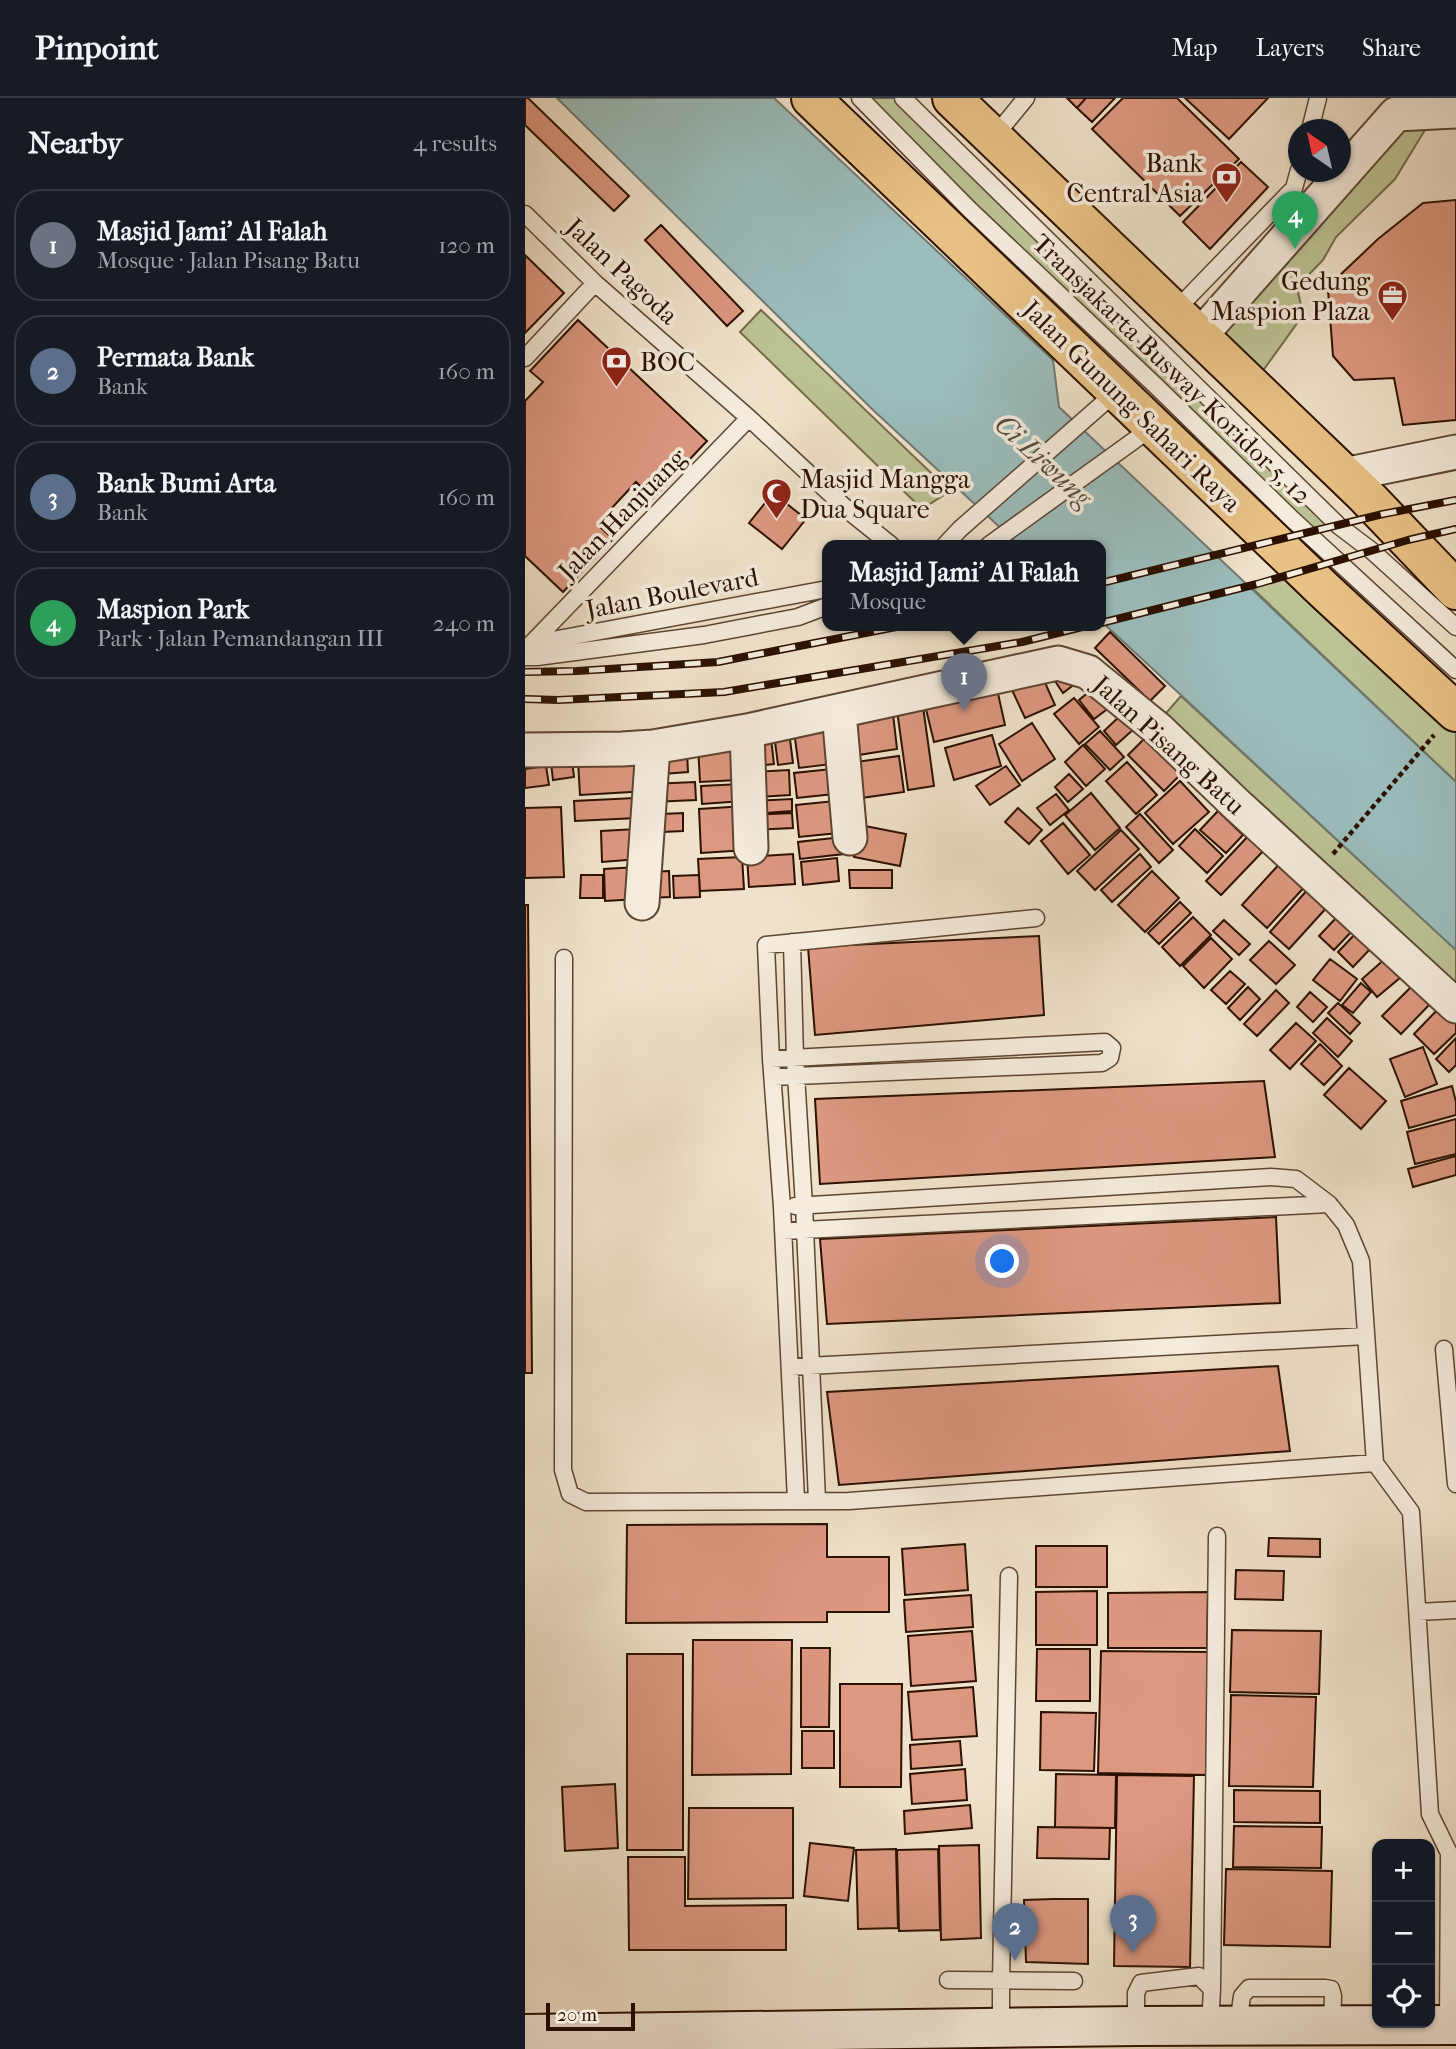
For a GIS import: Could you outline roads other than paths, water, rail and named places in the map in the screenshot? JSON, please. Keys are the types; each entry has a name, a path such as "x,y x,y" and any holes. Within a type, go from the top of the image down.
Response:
{"main road":[{"name":"Jalan Gunung Sahari Raya","path":"811,98 1325,591 1445,723"},
{"path":"952,98 1450,577"},
{"path":"525,2034 867,2040 1001,2029 1136,2026 1220,2014 1451,2033"}],"street":[{"path":"1187,324 1212,320 1390,106 1456,111"},
{"path":"1344,475 1456,452"},
{"name":"Jalan Pisang Batu","path":"525,750 637,748 747,731 1058,663 1088,672 1158,729 1456,1006"},
{"path":"839,712 850,838"},
{"path":"747,731 751,848"},
{"path":"525,768 637,748 642,903"}],"lane":[{"name":"Transjakarta Busway Koridor 5, 12","path":"860,98 969,208 1292,519 1456,670"},
{"name":"Transjakarta Busway Koridor 5, 12","path":"903,98 1339,526 1372,551 1456,627"},
{"path":"994,137 1026,98"},
{"path":"1313,119 1318,98"},
{"path":"1187,324 1294,188 1296,182"},
{"name":"Jalan Pagoda","path":"525,215 595,283 749,418 850,512 885,540"},
{"path":"525,358 595,283"},
{"path":"950,540 1116,391"},
{"name":"Jalan Hanjuang","path":"527,648 749,418"},
{"path":"996,540 1154,426"},
{"name":"Jalan Boulevard","path":"527,648 822,590"},
{"path":"527,648 537,657 704,635 798,617 822,608"},
{"path":"796,1500 766,945 1036,918"},
{"path":"792,942 795,1058 817,1500"},
{"path":"564,958 563,1469 570,1494 586,1502 863,1500 1375,1463"},
{"path":"772,1059 1105,1042 1112,1048 1110,1058 1103,1063 773,1077"},
{"path":"782,1207 1271,1177 1296,1179 1329,1204 1346,1225 1361,1261 1375,1463 1411,1512 1430,1814 1452,1848 1451,2033"},
{"path":"783,1231 1329,1204"},
{"path":"790,1367 1366,1336"},
{"path":"1444,1349 1456,1484"},
{"path":"1217,1536 1220,2014"},
{"path":"1001,2029 1009,1576"},
{"path":"1418,1612 1456,1609"},
{"path":"948,1980 1074,1981"}],"water":[{"name":"Ci Liwung","path":"557,98 774,98 1053,360 1059,407 1456,782 1456,950 1106,626 1106,540 1014,540 873,410"}],"railway":[{"path":"1106,582 1383,514 1456,500"},
{"path":"1106,622 1257,584 1408,540 1456,529"},
{"path":"525,672 718,662 876,631"},
{"path":"525,699 558,700 724,692 1022,642 1066,631"}],"place":[{"name":"Bank Central Asia","path":"1226,205"},
{"name":"Maspion Park","path":"1295,249"},
{"name":"Gedung Maspion Plaza","path":"1393,323"},
{"name":"BOC","path":"617,389"},
{"name":"Masjid Mangga Dua Square","path":"777,521"},
{"name":"Masjid Jami' Al Falah","path":"964,711"},
{"name":"Bank Bumi Arta","path":"1133,1953"},
{"name":"Permata Bank","path":"1015,1961"}]}
